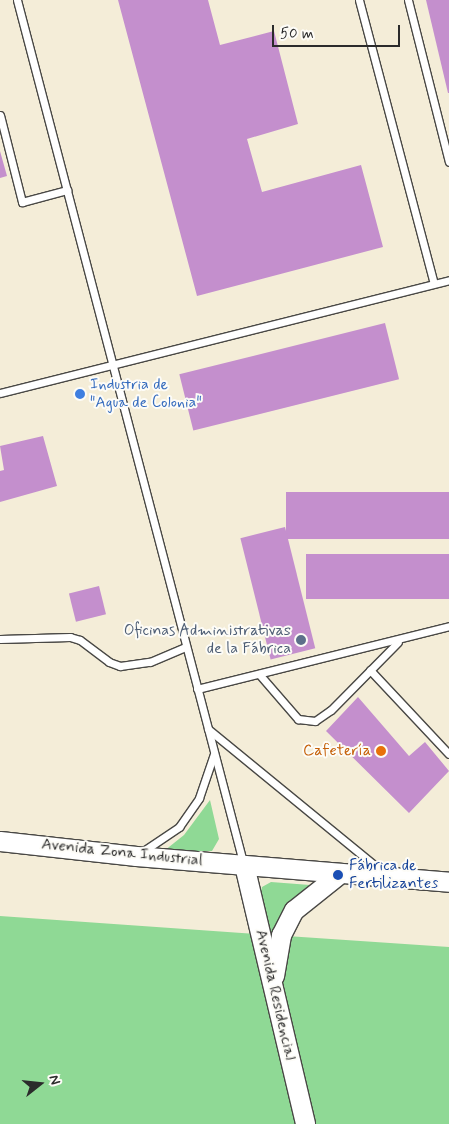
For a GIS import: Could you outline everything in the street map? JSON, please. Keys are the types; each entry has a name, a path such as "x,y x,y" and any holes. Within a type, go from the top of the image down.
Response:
{"main road":[{"name":"Avenida Zona Industrial","path":"0,841 136,856 449,882"},
{"name":"Avenida Residencial","path":"244,865 305,1124"},
{"path":"272,984 281,935 294,910 338,874"}],"lane":[{"path":"17,0 244,865"},
{"path":"360,0 434,283"},
{"path":"408,0 449,162"},
{"path":"0,115 22,202 67,190"},
{"path":"0,393 449,280"},
{"path":"197,689 400,640 449,626"},
{"path":"0,639 70,637 80,640 109,662 120,666 150,662 186,647"},
{"path":"259,674 298,720 315,721 331,710 400,640"},
{"path":"370,670 449,754"},
{"path":"208,729 389,877"},
{"path":"136,856 179,827 199,798 214,754"}],"green space":[{"path":"210,800 219,839 212,851 164,851 184,835"},
{"path":"271,882 310,885 290,905 272,935 449,947 449,1124 0,1124 0,916 271,935 259,899 262,887"}],"building":[{"path":"118,0 208,0 220,45 274,31 298,124 247,139 262,192 361,165 383,247 197,296"},
{"path":"426,0 449,0 449,93 448,93"},
{"path":"0,151 7,176 0,178"},
{"path":"385,323 399,379 193,431 179,374"},
{"path":"43,436 57,486 0,502 0,471 4,470 0,446"},
{"path":"286,492 449,492 449,539 286,539"},
{"path":"285,527 315,648 271,659 240,538"},
{"path":"306,554 449,554 449,599 306,599"},
{"path":"99,586 106,614 76,622 69,593"},
{"path":"358,697 409,756 425,742 449,771 409,813 326,731"}],"place":[{"name":"Industria de \"Agua de Colonia\"","path":"80,394"},
{"name":"Oficinas Administrativas de la Fábrica","path":"301,640"},
{"name":"Cafetería","path":"381,751"},
{"name":"Fábrica de Fertilizantes","path":"338,875"}]}
